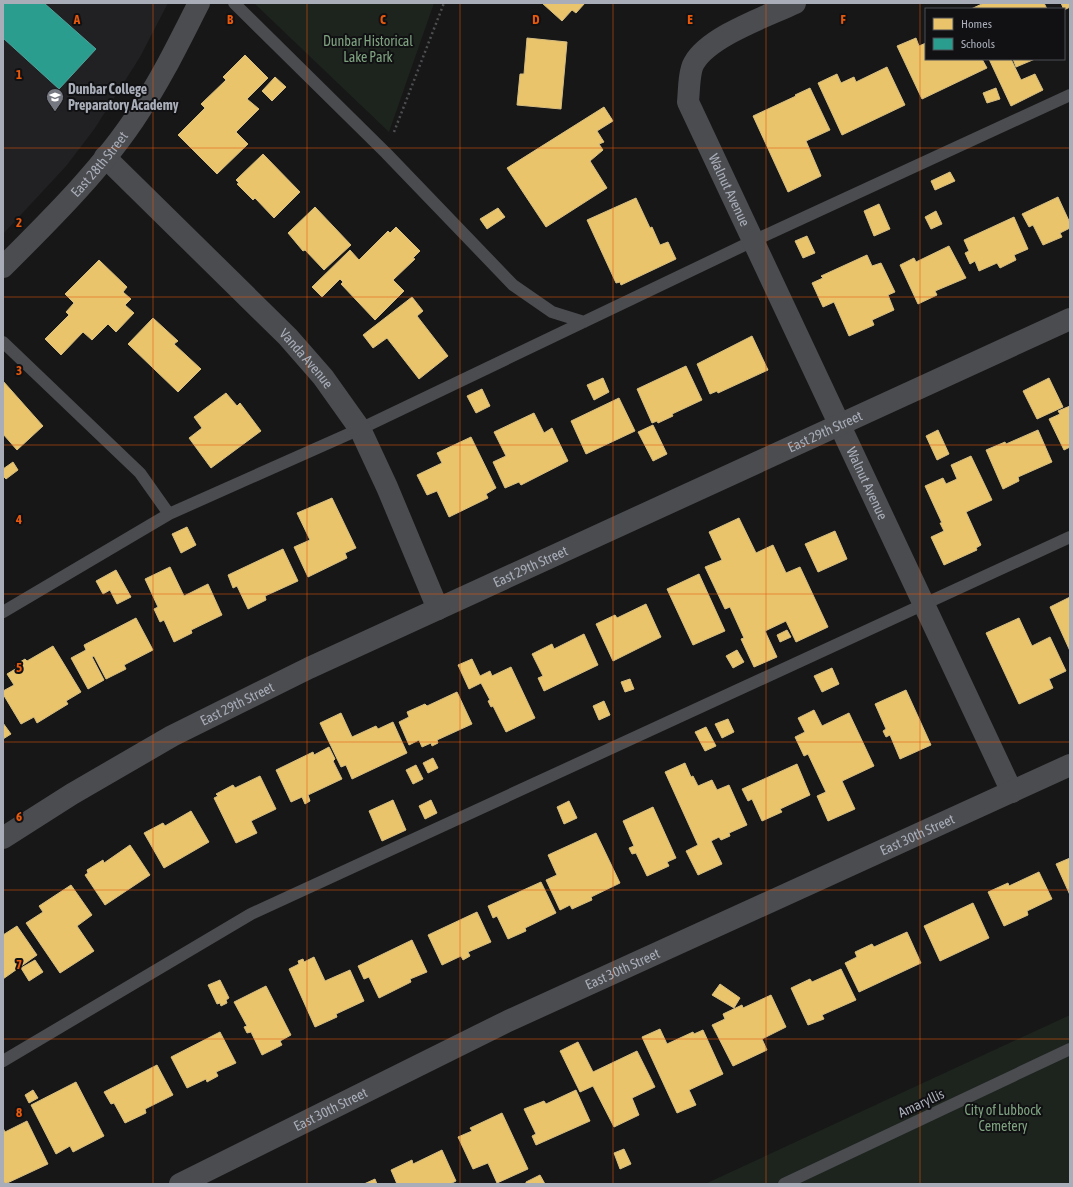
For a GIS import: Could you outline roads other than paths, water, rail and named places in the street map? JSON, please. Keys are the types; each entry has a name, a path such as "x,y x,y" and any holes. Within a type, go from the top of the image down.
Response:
{"street":[{"name":"East 28th Street","path":"3,267 49,221 105,157 139,113 168,63 198,3"},
{"name":"Walnut Avenue","path":"795,3 736,30 705,48 693,64 688,102 1012,792"},
{"name":"Vanda Avenue","path":"105,157 288,337 322,377 360,429 387,487 438,609"},
{"name":"East 29th Street","path":"3,838 72,794 172,736 309,668 1070,319"},
{"name":"East 30th Street","path":"180,1184 508,1022 1070,765"}],"lane":[{"path":"234,3 386,153 512,285 552,312 584,322"},
{"path":"3,612 169,514 360,429 754,241 1070,95"},
{"path":"3,342 140,473 169,514"},
{"path":"3,1061 251,914 1070,537"},
{"name":"Amaryllis","path":"784,1184 1070,1049"}],"place":[{"name":"Dunbar College Preparatory Academy","path":"55,112"}],"park label":[{"name":"Dunbar Historical Lake Park","path":"368,50"},
{"name":"City of Lubbock Cemetery","path":"1003,1118"}]}
